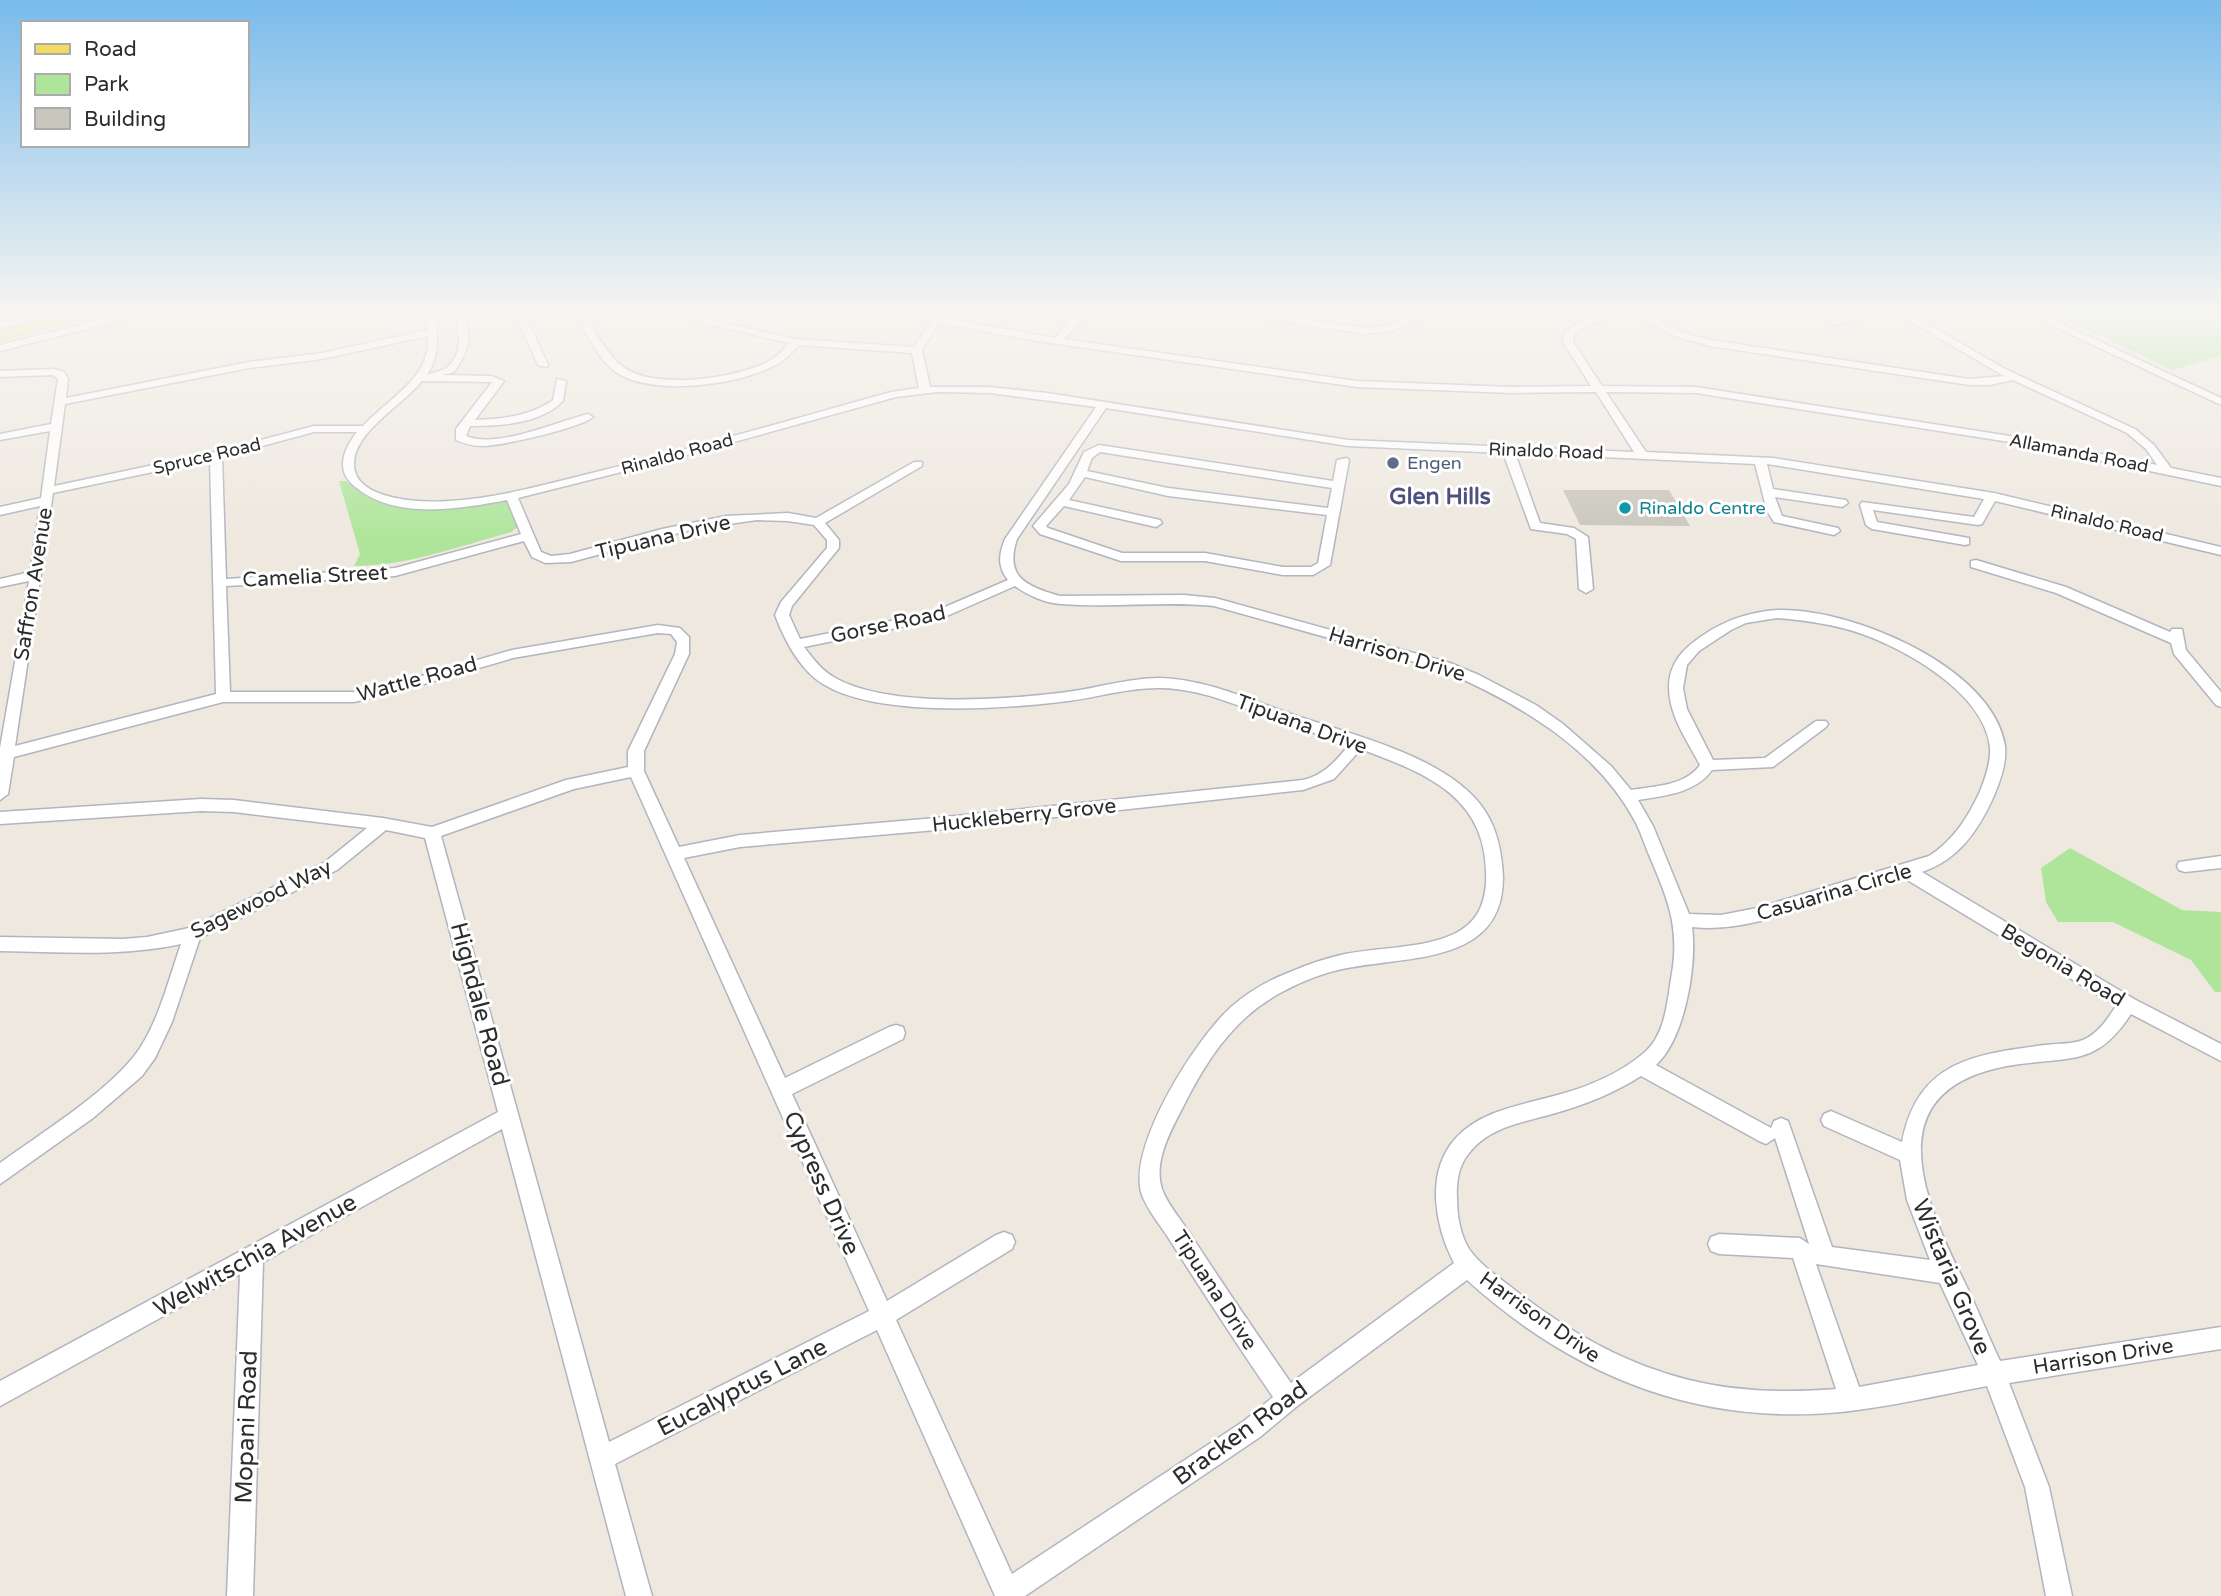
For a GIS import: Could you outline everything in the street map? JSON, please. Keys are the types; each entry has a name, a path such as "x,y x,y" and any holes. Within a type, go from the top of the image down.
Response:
{"street":[{"name":"Saffron Avenue","path":"0,794 6,754 7,702 36,575 62,388"},
{"path":"60,401 126,388"},
{"name":"Rinaldo Road","path":"408,388 366,429 348,458 350,475 358,485 373,494 408,504 456,505 511,496 669,457 881,398 925,390 1004,391 1348,443 1760,460 1991,497 2221,551"},
{"path":"493,388 466,423 460,438 476,444 588,417"},
{"path":"466,423 497,422 542,411 558,401 560,388"},
{"name":"Allamanda Road","path":"1478,388 1696,390 2016,440 2221,482"},
{"path":"2039,388 2131,431 2150,447 2167,471"},
{"path":"2192,388 2221,402"},
{"path":"1598,389 1642,455"},
{"path":"1016,581 1004,563 1004,553 1103,405"},
{"path":"0,437 57,426"},
{"name":"Spruce Road","path":"0,510 314,429 366,429"},
{"path":"1338,485 1099,448 1089,453 1075,482 1040,528 1113,556 1205,557 1292,572 1313,571 1324,565 1343,460"},
{"path":"1508,450 1531,517 1538,528 1570,531 1581,537 1587,589"},
{"path":"216,455 223,696"},
{"path":"1760,460 1773,511 1781,520 1834,531"},
{"path":"818,522 918,464"},
{"path":"1050,482 1075,482 1334,512"},
{"path":"1768,492 1842,503"},
{"name":"Tipuana Drive","path":"511,496 536,554 559,561 721,521 781,516 818,522 833,540 833,548 786,605 782,615 796,644 816,672 828,682 846,690 908,700 962,703 1033,701 1145,684 1176,683 1198,687 1358,743 1440,779 1462,795 1479,813 1489,834 1494,874 1492,900 1486,918 1478,928 1448,943 1342,962 1289,981 1247,1004 1223,1027 1186,1080 1152,1152 1149,1173 1152,1192 1288,1399"},
{"path":"1965,541 1874,526 1870,524 1866,505 1978,521 1991,497"},
{"path":"1059,501 1156,523"},
{"name":"Camelia Street","path":"221,583 266,578 395,572 530,536"},
{"path":"1976,564 2061,590 2177,636 2179,651 2190,668 2221,702"},
{"path":"0,583 36,575"},
{"name":"Gorse Road","path":"796,644 935,616 1016,581"},
{"name":"Harrison Drive","path":"1016,581 1042,595 1059,600 1184,599 1215,602 1445,666 1479,679 1557,727 1582,746 1627,796 1644,822 1684,920 1686,953 1663,1046 1640,1066 1574,1099 1486,1125 1470,1136 1451,1165 1447,1185 1452,1234 1468,1266 1515,1305 1567,1342 1611,1367 1648,1381 1697,1395 1756,1404 1825,1402 2221,1338"},
{"name":"Casuarina Circle","path":"1684,920 1719,922 1748,917 1867,880 1908,872 1932,862 1961,839 1973,822 1997,759 1997,744 1979,707 1944,674 1901,645 1853,625 1780,615 1745,619 1698,644 1680,663 1676,686 1678,708 1708,765"},
{"name":"Wattle Road","path":"6,754 223,696 354,697 388,690 512,653 658,629 676,631 683,636 685,643 636,751 636,771"},
{"path":"1627,796 1675,787 1704,774 1708,765 1768,763 1821,724"},
{"name":"Huckleberry Grove","path":"673,854 740,841 936,824 1303,785 1318,782 1338,770 1358,743"},
{"path":"1,816 27,818 201,805 234,806 383,824 432,833 572,784 636,771"},
{"name":"Cypress Drive","path":"636,771 1008,1595"},
{"name":"Sagewood Way","path":"0,944 121,946 147,944 193,934 331,866 383,824"},
{"name":"Highdale Road","path":"432,833 639,1596"},
{"path":"2185,866 2221,862"},
{"name":"Begonia Road","path":"1908,872 2128,1004 2221,1053"},
{"path":"0,1175 86,1112 135,1070 148,1052 163,1022 193,934"},
{"name":"Wistaria Grove","path":"2059,1596 2037,1486 1993,1374 1916,1194 1910,1155 1913,1133 1920,1114 1938,1085 1959,1071 1988,1062 2071,1050 2098,1042 2128,1004"},
{"path":"780,1090 896,1033"},
{"path":"1640,1066 1774,1131 1824,1257 1949,1273"},
{"name":"Welwitschia Avenue","path":"0,1394 510,1115"},
{"path":"1830,1120 1910,1155"},
{"name":"Eucalyptus Lane","path":"601,1458 882,1316 1004,1242"},
{"path":"1718,1244 1800,1248 1851,1398"},
{"name":"Mopani Road","path":"240,1596 252,1257"},
{"name":"Bracken Road","path":"1008,1595 1252,1429 1288,1399 1468,1266"}],"green space":[{"path":"339,481 346,481 385,499 416,504 446,506 508,495 519,526 511,532 434,554 394,563 354,566 360,554"},
{"path":"2070,848 2182,910 2221,912 2221,992 2215,992 2191,960 2113,922 2058,922 2046,902 2041,868"}],"building":[{"name":"Rinaldo Centre","path":"1563,490 1669,490 1690,526 1580,525"}],"place":[{"name":"Engen","path":"1393,463"},
{"name":"Rinaldo Centre","path":"1625,508"}],"district":[{"name":"Glen Hills","path":"1440,496"}]}
